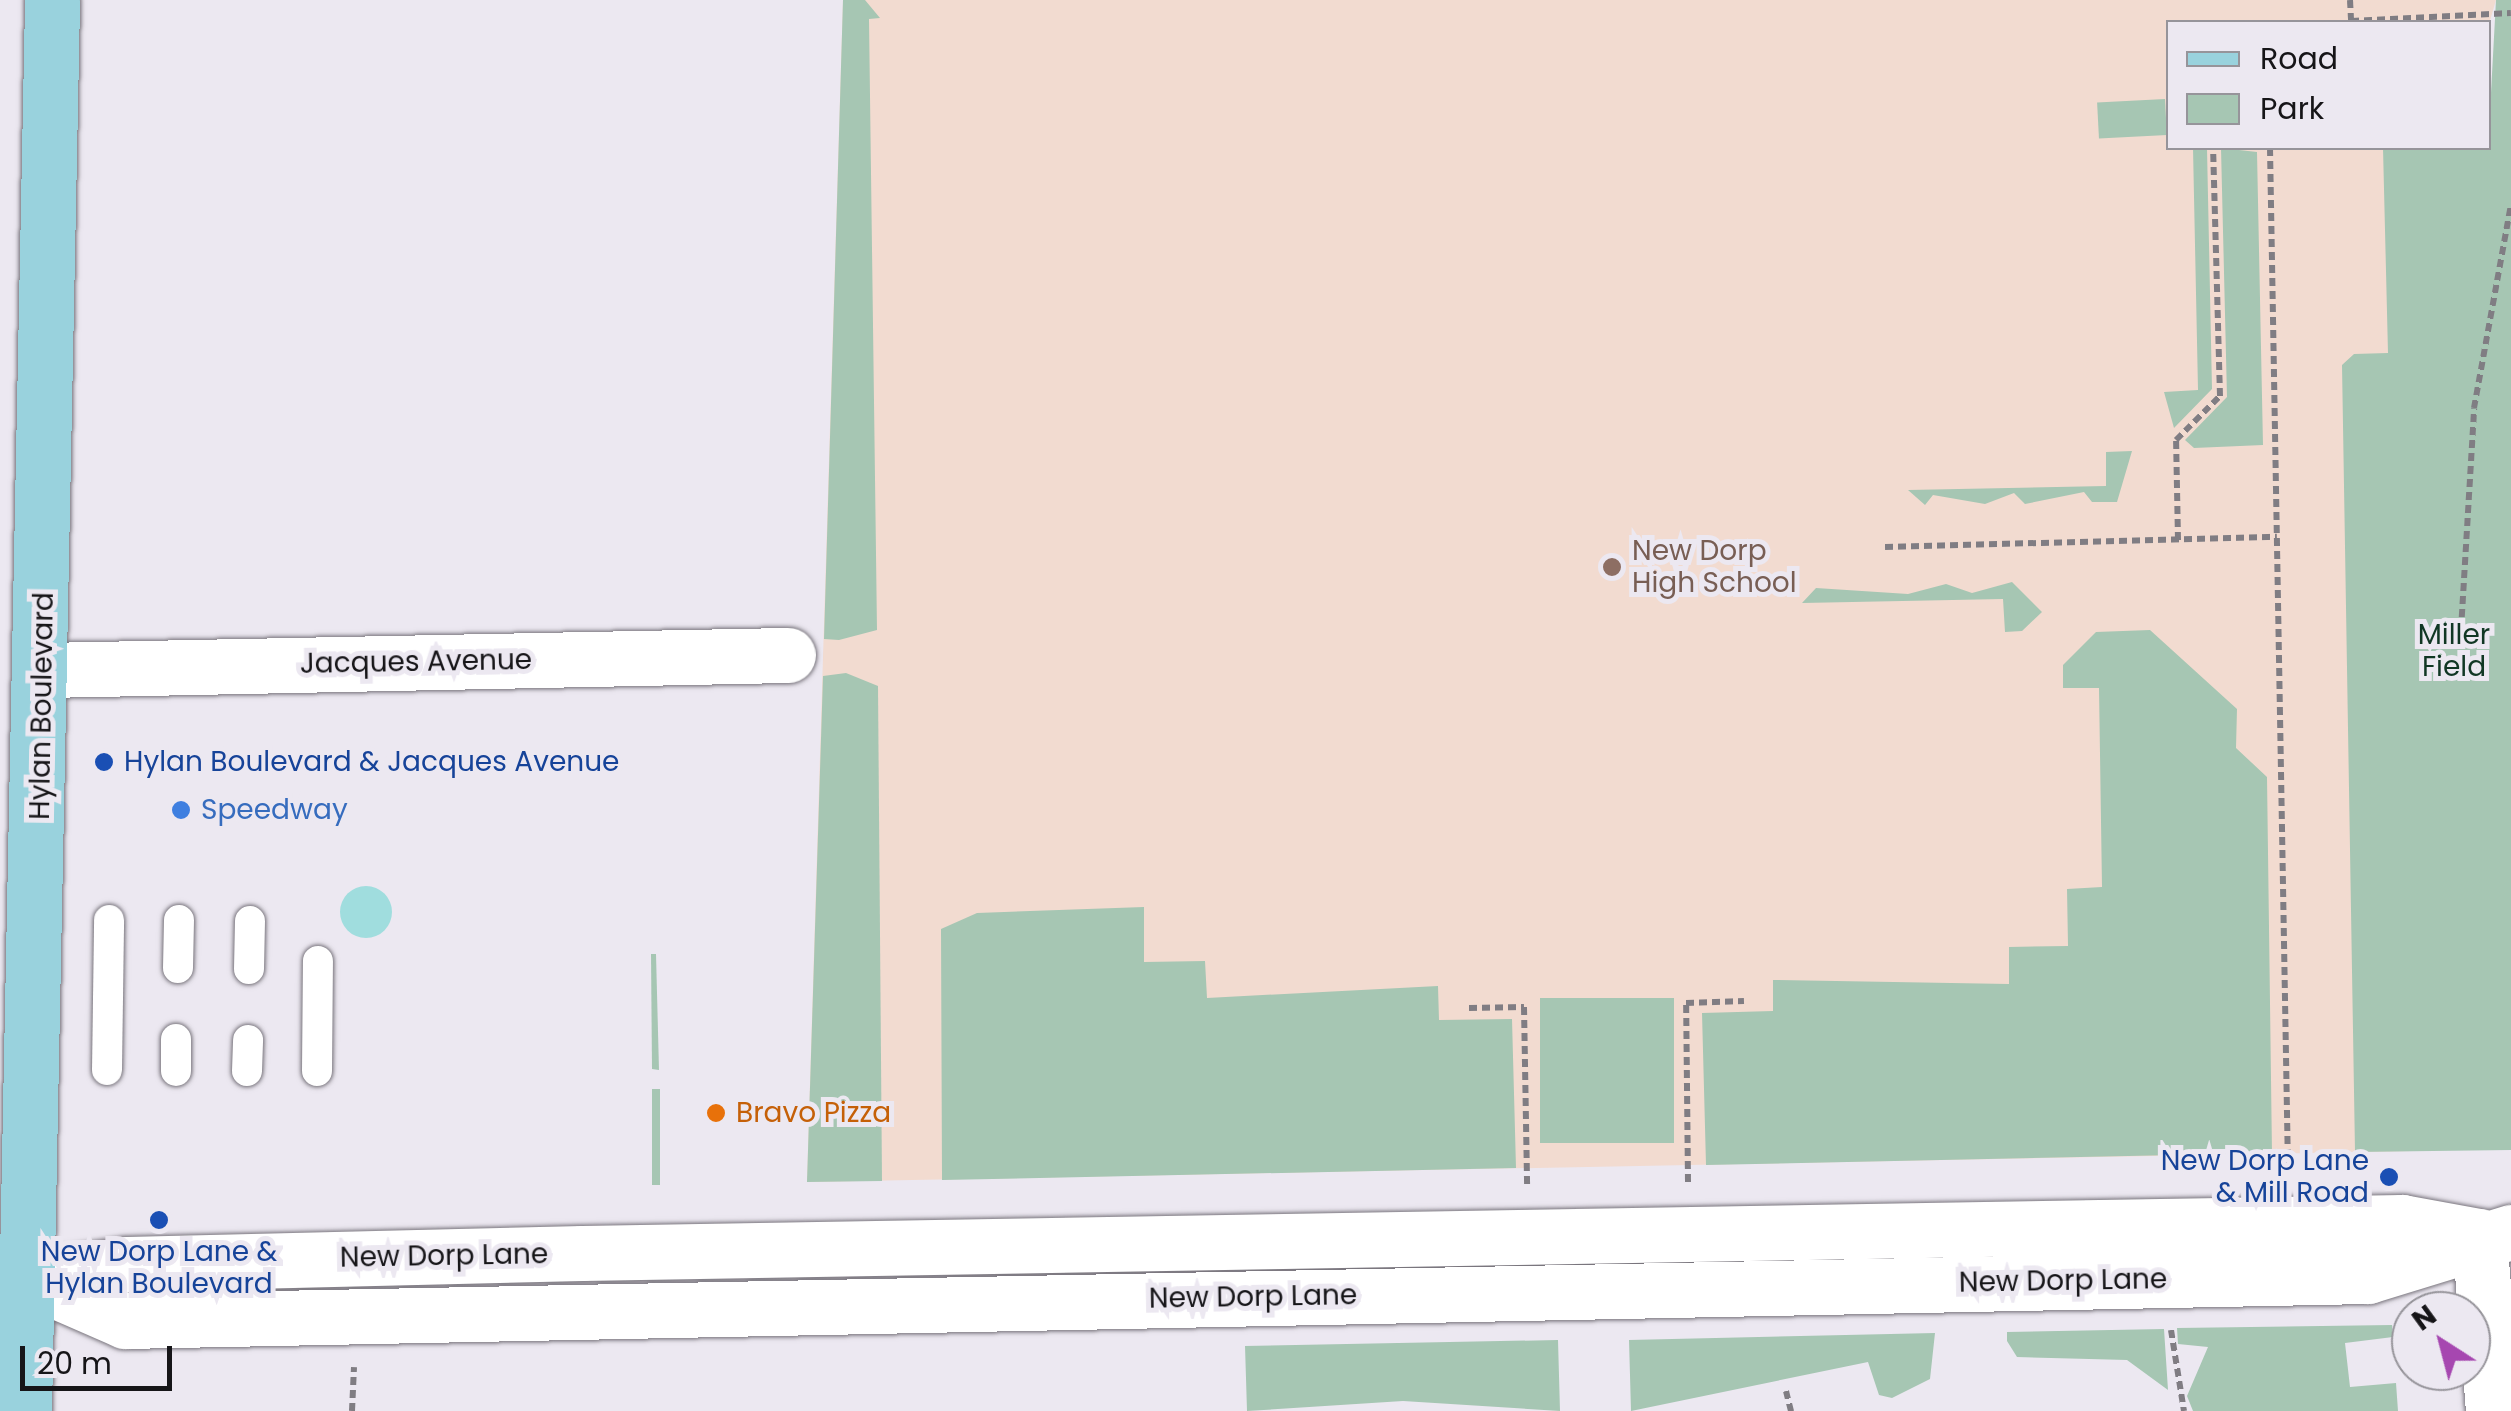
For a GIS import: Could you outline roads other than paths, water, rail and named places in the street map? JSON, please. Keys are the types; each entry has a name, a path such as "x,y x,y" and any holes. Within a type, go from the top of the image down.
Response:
{"main road":[{"name":"Hylan Boulevard","path":"24,1411 14,1279 44,670 52,0"}],"street":[{"name":"Jacques Avenue","path":"44,670 788,655"},
{"name":"New Dorp Lane","path":"14,1279 126,1320 160,1320 2368,1276 2495,1234"},
{"path":"2494,1411 2495,1234"}],"lane":[{"path":"106,1070 110,920"},
{"path":"178,968 179,920"},
{"path":"249,969 250,921"},
{"path":"317,1071 318,961"},
{"path":"176,1040 176,1070"},
{"path":"248,1040 248,1071"}],"water":[{"path":"366,886 384,894 392,912 384,930 366,938 348,930 340,912 348,894"}],"place":[{"name":"New Dorp High School","path":"1612,567"},
{"name":"Hylan Boulevard & Jacques Avenue","path":"104,762"},
{"name":"Speedway","path":"181,810"},
{"name":"Bravo Pizza","path":"716,1113"},
{"name":"New Dorp Lane & Mill Road","path":"2389,1177"},
{"name":"New Dorp Lane & Hylan Boulevard","path":"159,1220"}],"park label":[{"name":"Miller Field","path":"2454,651"}]}
